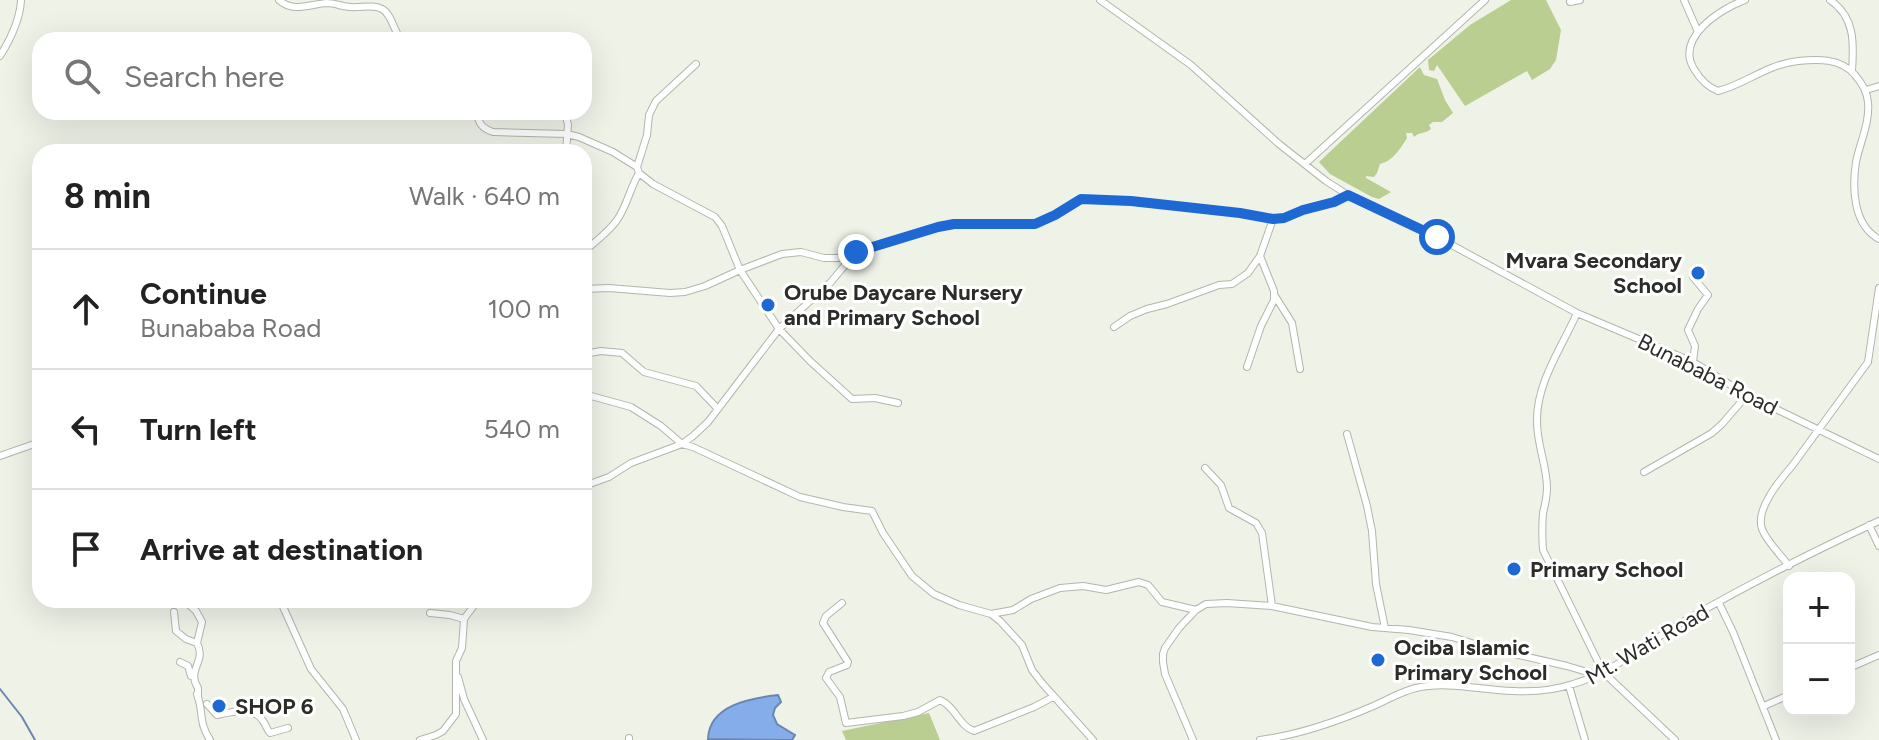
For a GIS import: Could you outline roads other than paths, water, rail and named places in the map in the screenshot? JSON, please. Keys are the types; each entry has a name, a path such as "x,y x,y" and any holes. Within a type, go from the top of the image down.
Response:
{"street":[{"path":"0,56 20,11 21,0"},
{"path":"279,0 284,5 300,7 329,3 378,7 386,10 396,32"},
{"name":"Bunababa Road","path":"1100,0 1191,65 1279,144 1348,195 1437,237 1577,313 1693,362 1747,395 1879,459"},
{"path":"1305,164 1485,0"},
{"path":"1570,2 1580,0"},
{"path":"1684,0 1698,32"},
{"path":"1745,0 1716,14 1698,32 1690,47 1689,59 1697,74 1713,90 1722,90 1772,66 1794,62 1829,61 1852,71 1866,90 1869,104 1856,163 1854,183 1857,210 1861,222 1879,239"},
{"path":"1830,0 1839,6 1852,29 1852,71"},
{"path":"592,245 614,224 638,170 652,107 696,64"},
{"path":"1866,90 1879,86"},
{"path":"478,120 480,125 493,132 567,134 596,143 638,170 653,184 715,217 722,226 740,270 779,329 816,367 852,399 875,398 898,403"},
{"path":"566,144 567,120"},
{"path":"592,289 685,292 791,252 832,259 954,224 1035,224 1081,199 1131,201 1273,219 1334,202 1348,195"},
{"path":"1114,327 1147,309 1219,285 1232,284 1248,273 1260,256 1273,219"},
{"path":"592,483 631,463 682,444 693,436 718,409 779,329 830,283 856,252"},
{"path":"1260,256 1275,296 1292,323 1300,369"},
{"path":"1693,277 1708,295 1688,330 1695,346 1693,362"},
{"path":"1789,566 1762,530 1762,515 1772,492 1868,362 1879,288"},
{"path":"1247,367 1275,296"},
{"path":"1577,313 1543,387 1536,418 1547,492 1543,550 1600,674 1675,740"},
{"path":"592,353 622,353 644,372 696,386 718,409"},
{"path":"1644,472 1712,433 1747,395"},
{"path":"592,396 631,407 682,444 800,497 872,511 912,576 926,589 959,605 991,614 1013,610 1060,588 1083,586 1106,590 1139,582 1148,585 1162,602 1196,610"},
{"path":"1347,434 1372,531 1376,584 1385,628"},
{"path":"693,436 693,447"},
{"path":"0,456 32,445"},
{"path":"1205,468 1221,485 1229,508 1259,527 1262,533 1272,606"},
{"name":"Mt. Wati Road","path":"1260,740 1285,737 1416,688 1445,686 1512,691 1569,686 1600,674 1678,625 1879,521"},
{"path":"1869,525 1879,546"},
{"path":"842,603 826,616 823,623 848,662 829,672 826,678 840,697 846,723 903,716 940,700 948,704 967,729 974,731 1053,697"},
{"path":"1719,603 1776,740"},
{"path":"1193,740 1165,674 1163,662 1165,648 1172,637 1196,610 1206,604 1272,606 1356,625 1452,637 1600,674"},
{"path":"193,608 202,622 197,643"},
{"path":"284,608 311,669 343,709 356,740"},
{"path":"420,740 443,731 453,720 457,707 456,667 464,619 472,608"},
{"path":"174,612 176,631 197,643 201,651 193,676 202,703 202,726 210,740"},
{"path":"430,613 464,619"},
{"path":"991,614 1022,645 1032,670 1093,740"},
{"path":"1855,665 1879,655"},
{"path":"180,662 188,666 202,703 217,715 254,712 270,733 288,728"},
{"path":"456,667 464,699 483,740"},
{"path":"1569,686 1585,740"},
{"path":"1764,706 1783,698"},
{"path":"202,703 216,705"},
{"path":"1302,731 1305,740"}],"water":[{"path":"778,695 781,702 773,715 777,724 795,735 792,740 708,739 710,727 723,711 744,701"}],"waterway":[{"path":"0,689 35,740"}],"place":[{"name":"Mvara Secondary School","path":"1698,273"},
{"name":"Orube Daycare Nursery and Primary School","path":"768,305"},
{"name":"Primary School","path":"1514,569"},
{"name":"Ociba Islamic Primary School","path":"1378,660"},
{"name":"SHOP 6","path":"219,706"}]}
